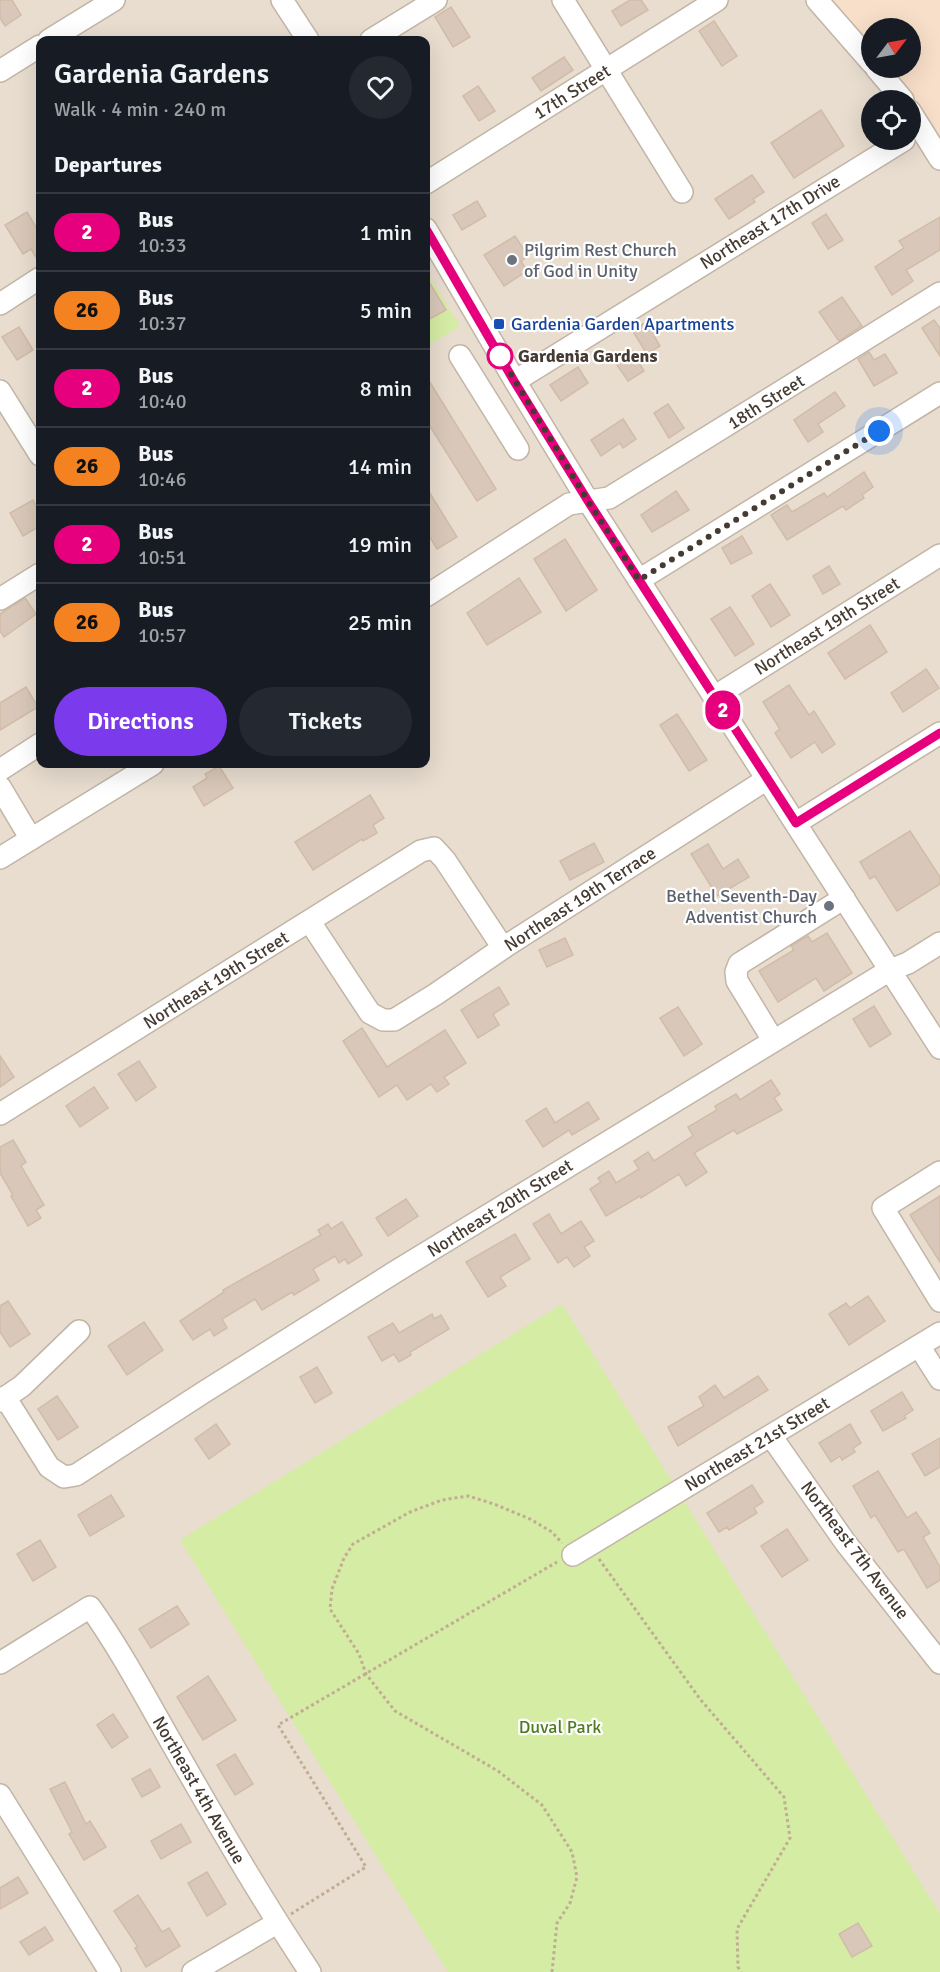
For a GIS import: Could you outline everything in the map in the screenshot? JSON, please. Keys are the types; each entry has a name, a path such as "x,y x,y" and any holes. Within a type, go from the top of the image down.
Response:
{"street":[{"path":"56,36 114,0"},
{"path":"282,0 305,36"},
{"path":"378,36 436,0"},
{"path":"564,0 682,192"},
{"name":"17th Street","path":"430,180 717,0"},
{"path":"817,0 861,50"},
{"path":"0,71 36,48"},
{"path":"884,78 895,90"},
{"path":"921,139 940,159"},
{"name":"Northeast 17th Drive","path":"483,392 513,378 878,150"},
{"path":"430,236 588,501 940,1048"},
{"path":"0,304 36,281"},
{"name":"18th Street","path":"430,590 568,504 609,498 940,293"},
{"path":"460,356 518,449"},
{"path":"0,391 34,431"},
{"path":"639,580 940,393"},
{"name":"Northeast 19th Street","path":"714,697 940,555"},
{"path":"0,599 36,576"},
{"path":"796,823 940,733"},
{"path":"0,770 36,747"},
{"path":"0,858 146,768"},
{"name":"Northeast 19th Terrace","path":"310,922 370,1013 383,1020 394,1020 767,778"},
{"path":"0,787 31,839"},
{"name":"Northeast 19th Street","path":"0,1114 421,851 434,848 445,860 503,948"},
{"path":"773,1040 737,981 736,972 740,964 844,898"},
{"name":"Northeast 20th Street","path":"3,1399 49,1467 64,1477 76,1475 214,1385 773,1040 940,943"},
{"path":"940,1172 883,1208 940,1301"},
{"path":"3,1399 22,1386 78,1330"},
{"name":"Northeast 21st Street","path":"581,1550 940,1333"},
{"path":"919,1346 940,1379"},
{"name":"Northeast 7th Avenue","path":"771,1436 845,1542 940,1663"},
{"name":"Northeast 4th Avenue","path":"0,1664 90,1607 277,1923 310,1972"},
{"path":"0,1795 110,1972"},
{"path":"193,1972 277,1923"}],"path":[{"path":"552,1972 556,1923 570,1903 577,1877 572,1852 542,1805 498,1771 395,1711 366,1674 359,1654 330,1609 332,1588 344,1558 353,1545 410,1512 442,1500 468,1496 494,1504 530,1520 581,1550 700,1699 784,1797 790,1838 737,1929 738,1967 741,1972"},
{"path":"277,1923 366,1867 278,1725 564,1557 581,1550"}],"shaded area":[{"path":"0,0 826,0 861,44 861,78 888,78 898,90 861,90 861,150 921,150 921,122 940,151 940,1972 0,1972"},
{"path":"826,0 940,0 940,151 921,124 921,90 897,90 889,78 921,78 921,18 861,18 861,42"}],"green space":[{"path":"430,277 460,326 430,345"},
{"name":"Duval Park","path":"562,1304 940,1914 940,1972 448,1972 180,1540"}],"building":[{"path":"0,0 12,0 21,15 5,26 0,18"},
{"path":"630,0 641,0 648,10 621,26 612,11"},
{"path":"451,7 470,37 453,47 435,17"},
{"path":"714,21 737,56 722,66 699,31"},
{"path":"564,57 573,70 541,91 532,78"},
{"path":"478,86 495,111 479,121 463,96"},
{"path":"821,110 844,146 794,178 771,143"},
{"path":"752,175 764,192 753,199 755,202 729,219 715,199"},
{"path":"477,201 486,216 462,230 453,215"},
{"path":"27,212 36,227 36,257 31,249 23,254 5,225"},
{"path":"826,214 843,240 828,249 812,223"},
{"path":"940,217 940,250 906,270 913,281 892,295 875,267 904,248 899,241"},
{"path":"515,236 528,256 521,261 527,271 504,286 484,255"},
{"path":"430,284 446,310 430,319"},
{"path":"842,297 862,326 839,341 819,312"},
{"path":"652,319 660,333 654,336 660,346 647,354 632,330"},
{"path":"934,320 940,328 940,356 922,328"},
{"path":"19,327 33,350 17,360 2,337"},
{"path":"632,351 644,371 628,381 615,362"},
{"path":"869,352 874,360 885,354 897,373 874,386 858,359"},
{"path":"578,367 588,383 561,401 550,385"},
{"path":"430,382 496,489 477,501 430,426"},
{"path":"835,392 845,406 818,424 823,432 808,442 794,420"},
{"path":"668,404 684,428 669,438 654,413"},
{"path":"623,419 636,439 623,448 620,443 601,456 591,440"},
{"path":"864,472 873,487 862,495 864,498 846,510 843,506 787,540 771,515 787,505 792,512 824,493 827,497"},
{"path":"676,491 689,510 652,532 641,515"},
{"path":"430,493 457,537 437,549 430,538"},
{"path":"33,500 36,506 36,528 23,536 10,513"},
{"path":"742,536 752,553 731,564 722,548"},
{"path":"565,539 597,590 566,611 534,559"},
{"path":"829,566 840,584 823,594 813,576"},
{"path":"519,578 541,612 487,645 467,613"},
{"path":"770,584 790,615 771,627 752,596"},
{"path":"25,598 36,614 4,637 0,631 0,614"},
{"path":"730,607 754,644 735,656 711,619"},
{"path":"870,625 887,652 845,679 828,653"},
{"path":"926,669 939,688 903,712 891,693"},
{"path":"789,685 809,715 814,711 835,744 822,753 815,742 791,758 775,733 780,729 763,702"},
{"path":"26,687 36,704 36,708 0,730 0,703"},
{"path":"677,714 707,760 689,771 660,725"},
{"path":"220,768 233,788 204,806 193,787 207,778 205,774"},
{"path":"370,795 384,818 373,825 377,833 363,841 362,839 313,870 295,842"},
{"path":"910,831 940,877 940,884 897,911 875,876 870,879 860,862"},
{"path":"594,843 604,862 570,880 560,861"},
{"path":"708,844 723,869 738,859 749,877 717,896 691,854"},
{"path":"827,933 852,973 824,991 816,978 778,1002 759,971 794,950 791,946 808,936 812,942"},
{"path":"565,938 573,955 547,967 539,950"},
{"path":"499,987 509,1004 493,1014 499,1025 478,1038 461,1010"},
{"path":"874,1006 891,1034 870,1047 853,1019"},
{"path":"678,1007 702,1044 684,1056 660,1018"},
{"path":"362,1028 387,1067 445,1030 466,1063 444,1077 449,1084 437,1092 431,1084 407,1100 397,1085 379,1097 343,1041"},
{"path":"0,1056 14,1077 0,1087"},
{"path":"139,1061 156,1087 136,1101 118,1074"},
{"path":"771,1080 780,1094 774,1098 782,1110 737,1134 734,1130 694,1153 707,1172 686,1186 679,1174 641,1198 640,1196 606,1216 590,1189 601,1182 598,1178 609,1171 616,1183 639,1169 634,1161 648,1152 654,1161 693,1136 688,1127 717,1110 715,1106 736,1094 740,1100"},
{"path":"94,1087 108,1108 80,1127 66,1106"},
{"path":"588,1102 599,1119 572,1135 569,1130 543,1147 526,1121 546,1108 555,1123"},
{"path":"13,1140 26,1162 21,1166 44,1205 36,1210 41,1218 28,1226 0,1173 0,1147"},
{"path":"940,1196 940,1262 910,1215"},
{"path":"406,1199 418,1216 388,1236 376,1218"},
{"path":"549,1214 561,1234 581,1221 594,1241 584,1247 590,1256 574,1267 567,1257 558,1263 533,1224"},
{"path":"342,1222 362,1255 348,1264 345,1259 339,1263 335,1256 313,1269 319,1280 294,1295 292,1292 262,1310 255,1299 222,1319 227,1328 214,1336 210,1329 193,1340 180,1321 224,1292 223,1290 321,1235 318,1230 328,1224 331,1229"},
{"path":"515,1234 530,1259 500,1277 506,1286 488,1297 466,1262"},
{"path":"868,1296 885,1321 849,1345 829,1314 846,1303 850,1308"},
{"path":"8,1301 30,1334 10,1347 0,1332 0,1306"},
{"path":"432,1314 434,1319 441,1315 449,1329 410,1352 411,1355 399,1362 394,1354 382,1361 368,1337 393,1323 399,1333"},
{"path":"144,1322 163,1350 127,1375 108,1346"},
{"path":"317,1367 332,1393 315,1403 300,1377"},
{"path":"758,1376 768,1390 678,1446 668,1427 704,1406 699,1397 715,1385 724,1398"},
{"path":"902,1392 913,1410 904,1416 906,1418 883,1431 871,1411"},
{"path":"57,1396 78,1427 58,1440 38,1409"},
{"path":"216,1424 230,1444 209,1459 195,1439"},
{"path":"850,1424 861,1443 853,1448 855,1452 842,1460 840,1456 831,1462 819,1443"},
{"path":"940,1438 940,1467 925,1476 912,1454"},
{"path":"878,1471 907,1518 916,1512 930,1533 923,1537 940,1567 940,1580 927,1588 904,1549 898,1552 875,1515 871,1518 853,1486"},
{"path":"752,1485 763,1502 754,1508 757,1513 729,1530 727,1527 719,1532 707,1513"},
{"path":"111,1495 124,1516 90,1536 78,1515"},
{"path":"787,1529 808,1560 782,1577 761,1546"},
{"path":"40,1540 56,1567 33,1581 17,1554"},
{"path":"177,1606 189,1624 151,1648 139,1629"},
{"path":"208,1676 236,1720 203,1740 177,1697"},
{"path":"113,1714 128,1737 112,1748 97,1725"},
{"path":"235,1754 253,1784 235,1795 217,1765"},
{"path":"150,1769 160,1787 142,1797 132,1779"},
{"path":"65,1782 86,1824 90,1821 106,1847 84,1860 69,1834 72,1832 50,1789"},
{"path":"181,1824 191,1842 161,1859 151,1841"},
{"path":"207,1872 226,1904 207,1916 188,1883"},
{"path":"18,1877 28,1893 0,1909 0,1888"},
{"path":"138,1895 162,1932 169,1928 180,1946 146,1967 135,1948 138,1947 114,1911"},
{"path":"858,1923 872,1946 852,1957 839,1934"},
{"path":"45,1927 53,1940 29,1955 20,1942"}],"bus line":[{"name":"2","path":"430,236 514,381 588,501 796,823 940,733"}],"place":[{"name":"Pilgrim Rest Church of God in Unity","path":"512,260"},
{"name":"Gardenia Garden Apartments","path":"499,324"},
{"name":"Gardenia Gardens","path":"500,356"},
{"name":"Bethel Seventh-Day Adventist Church","path":"829,906"}],"route":[{"path":"500,356 639,580 879,431"}]}
